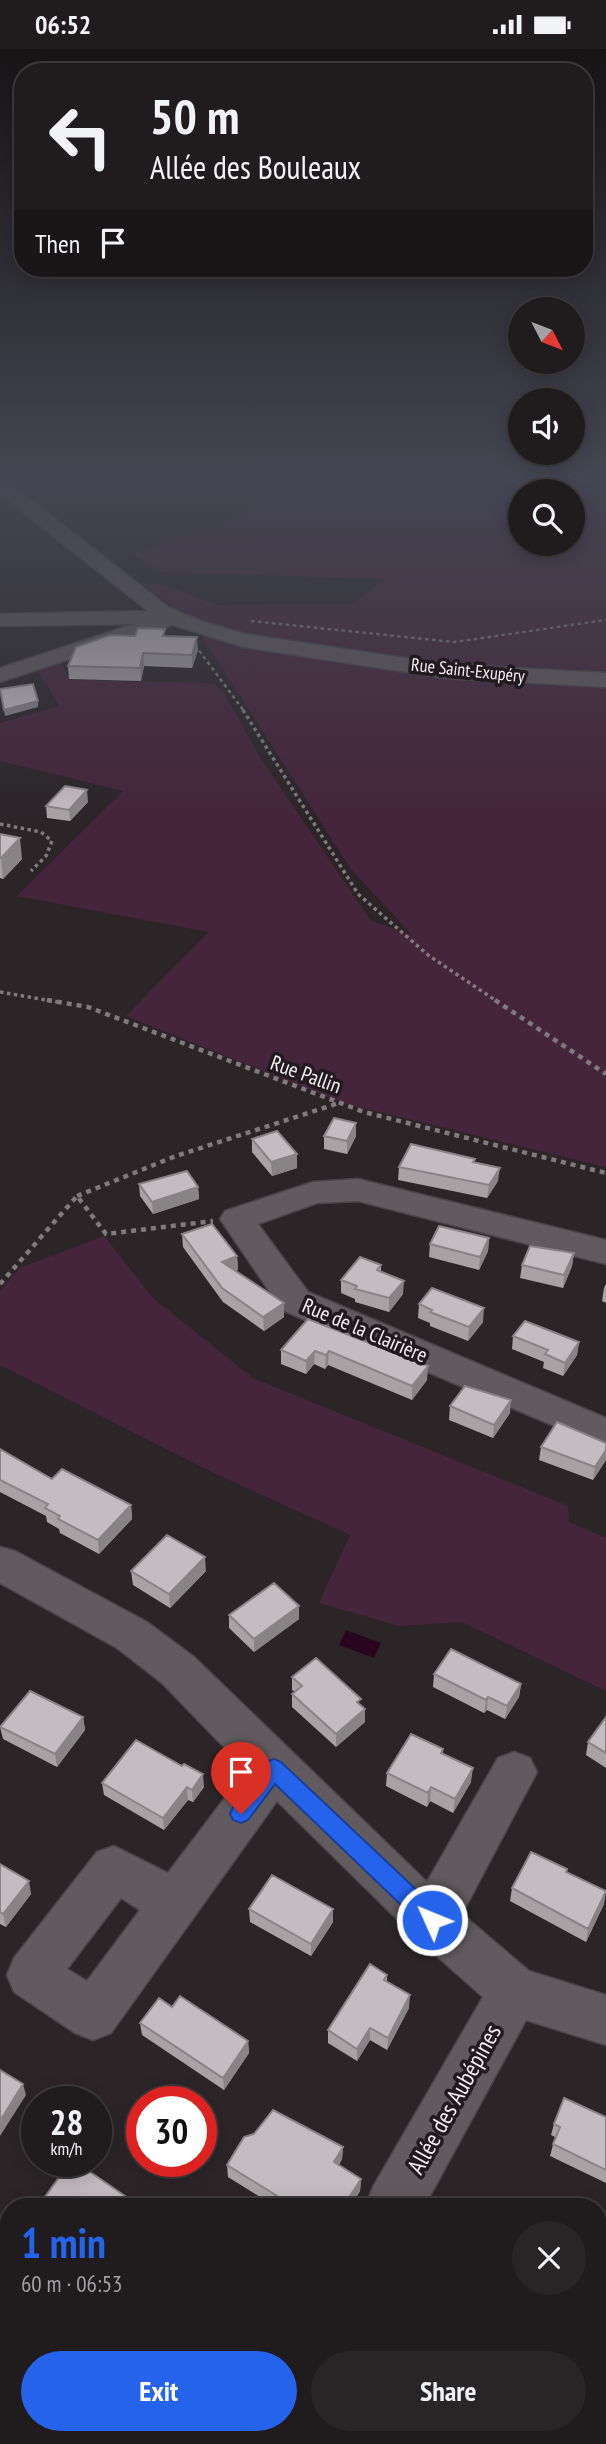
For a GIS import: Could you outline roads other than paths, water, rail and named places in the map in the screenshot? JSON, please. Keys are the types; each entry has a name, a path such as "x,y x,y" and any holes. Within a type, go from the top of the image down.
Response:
{"street":[{"path":"141,594 170,616"},
{"path":"0,619 170,616"},
{"path":"0,675 170,616"},
{"name":"Rue Saint-Exupéry","path":"170,616 243,639 445,671 606,681"},
{"name":"Rue de la Clairière","path":"606,1252 358,1190 313,1193 237,1219 295,1301 606,1434"},
{"path":"0,1563 132,1635 178,1670 274,1769 432,1920 514,1991 606,2020"},
{"path":"175,1904 274,1769"},
{"path":"432,1920 514,1772"},
{"name":"Allée des Aubépines","path":"398,2198 514,1991"}]}
